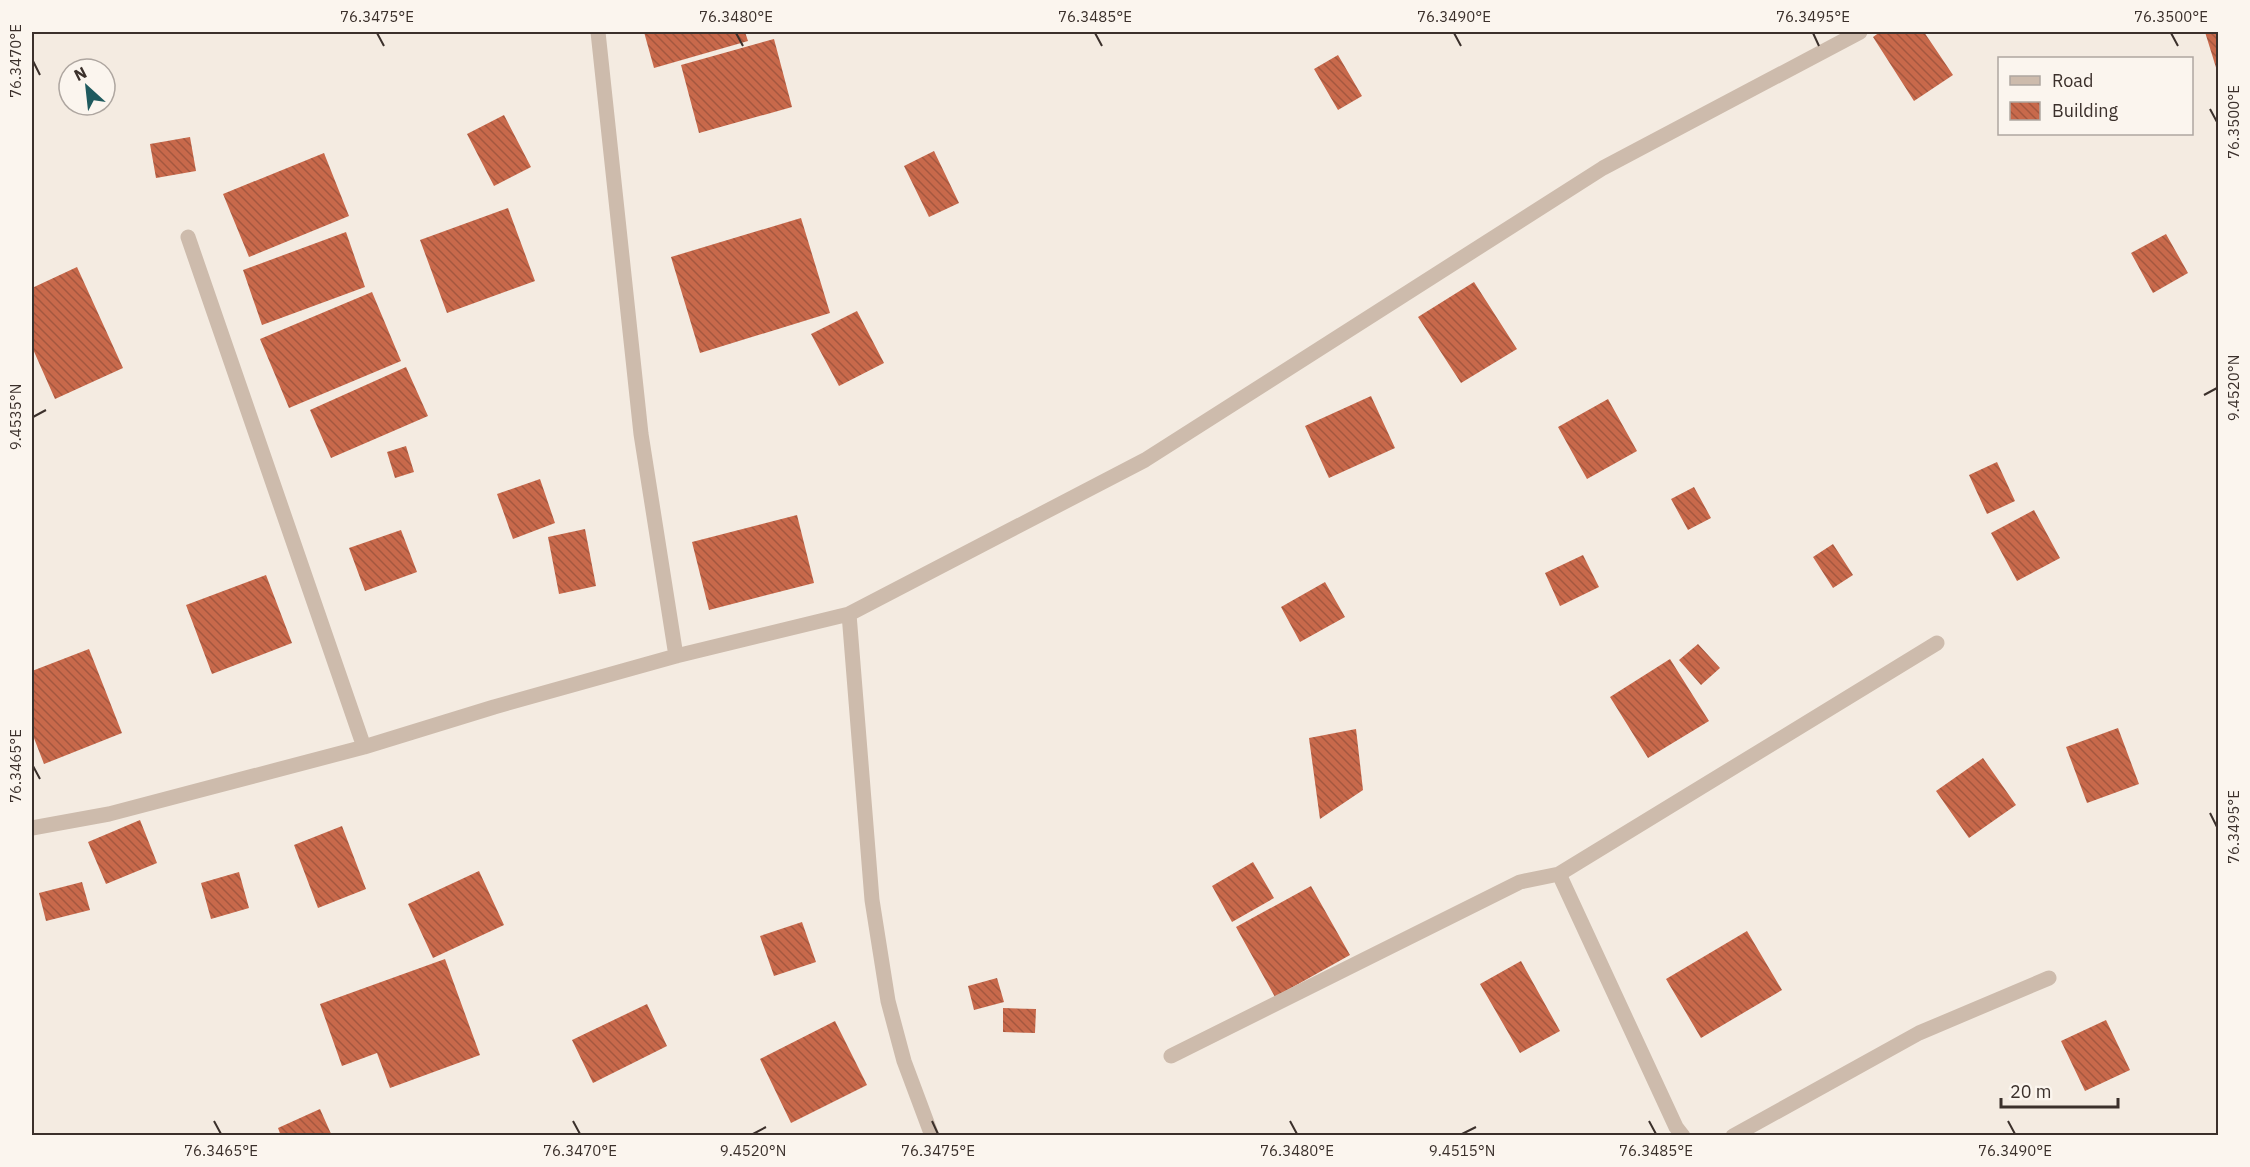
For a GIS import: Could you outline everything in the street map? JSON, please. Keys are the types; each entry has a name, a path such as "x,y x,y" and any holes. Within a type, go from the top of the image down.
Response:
{"street":[{"path":"598,32 641,434 676,656"},
{"path":"32,828 109,814 364,747 494,707 676,656 849,614 1145,460 1603,168 1860,32"},
{"path":"188,237 364,747"},
{"path":"849,614 872,900 888,1001 904,1061 933,1136"},
{"path":"1171,1056 1520,882 1559,874 1937,643"},
{"path":"1559,874 1676,1128 1683,1136"},
{"path":"1733,1136 1919,1033 2049,978"}],"building":[{"path":"644,32 745,32 748,41 654,68"},
{"path":"1880,32 1924,32 1953,75 1914,101 1873,37"},
{"path":"2205,32 2218,32 2218,74"},
{"path":"774,39 792,107 699,133 681,65"},
{"path":"1338,55 1362,96 1338,110 1314,69"},
{"path":"504,115 531,167 494,186 467,134"},
{"path":"190,137 196,171 156,178 150,144"},
{"path":"934,151 959,203 929,217 904,166"},
{"path":"324,153 349,216 249,257 223,194"},
{"path":"508,208 535,281 447,313 420,240"},
{"path":"801,218 830,313 700,353 671,257"},
{"path":"346,232 365,287 262,325 243,270"},
{"path":"2166,234 2188,273 2153,293 2131,253"},
{"path":"77,267 123,368 55,399 32,347 32,288"},
{"path":"1474,282 1517,349 1461,383 1418,317"},
{"path":"372,292 401,361 289,408 260,339"},
{"path":"857,311 884,363 839,386 811,334"},
{"path":"406,367 428,416 331,458 310,410"},
{"path":"1371,396 1395,448 1329,478 1305,426"},
{"path":"1608,399 1637,451 1587,479 1558,427"},
{"path":"406,446 414,472 395,478 387,452"},
{"path":"1997,462 2015,501 1987,514 1969,475"},
{"path":"540,479 555,523 513,539 497,494"},
{"path":"1694,487 1711,518 1688,530 1671,499"},
{"path":"2034,510 2060,558 2017,581 1991,533"},
{"path":"797,515 814,583 709,610 692,542"},
{"path":"585,529 596,586 559,594 548,537"},
{"path":"401,530 417,572 365,591 349,548"},
{"path":"1833,544 1853,575 1833,588 1813,557"},
{"path":"1583,555 1599,587 1560,606 1545,573"},
{"path":"266,575 292,643 212,674 186,605"},
{"path":"1325,582 1345,617 1300,642 1281,607"},
{"path":"1698,644 1720,668 1701,685 1679,660"},
{"path":"89,649 122,733 44,764 32,733 32,671"},
{"path":"1670,659 1709,721 1648,758 1610,697"},
{"path":"2118,728 2139,784 2087,803 2066,747"},
{"path":"1356,729 1363,790 1320,819 1309,738"},
{"path":"1983,758 2016,805 1969,838 1936,791"},
{"path":"140,820 157,863 106,884 88,842"},
{"path":"342,826 366,889 318,908 294,845"},
{"path":"1253,862 1274,898 1232,922 1212,886"},
{"path":"479,871 504,925 433,958 408,904"},
{"path":"239,872 249,908 211,919 201,883"},
{"path":"82,882 90,910 46,921 39,893"},
{"path":"1311,886 1350,955 1275,997 1236,927"},
{"path":"802,922 816,962 774,976 760,936"},
{"path":"1747,931 1782,990 1701,1038 1666,979"},
{"path":"445,959 480,1055 390,1088 377,1053 342,1066 320,1004"},
{"path":"1521,961 1560,1031 1520,1053 1480,984"},
{"path":"997,978 1004,1002 974,1010 968,986"},
{"path":"647,1004 667,1046 593,1083 572,1040"},
{"path":"1003,1008 1036,1009 1035,1033 1003,1032"},
{"path":"2106,1020 2130,1070 2085,1091 2061,1041"},
{"path":"835,1021 867,1085 791,1123 760,1059"},
{"path":"320,1109 332,1136 281,1136 278,1128"}]}
